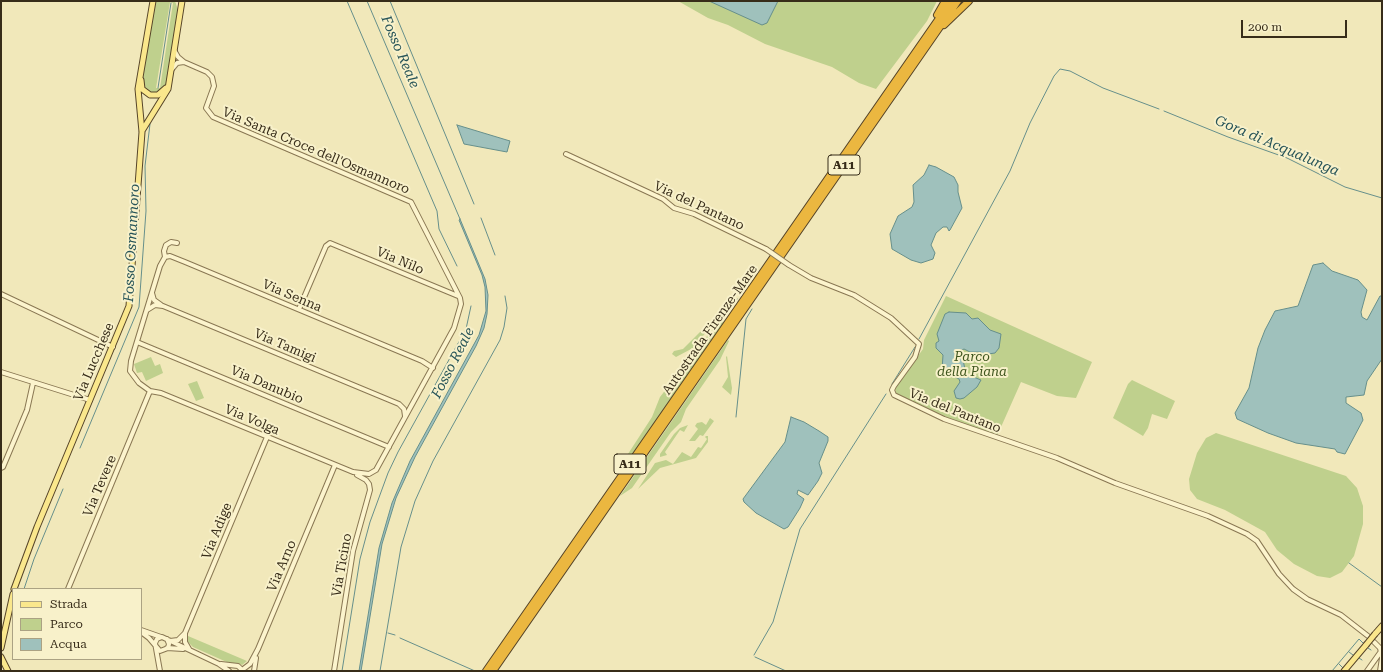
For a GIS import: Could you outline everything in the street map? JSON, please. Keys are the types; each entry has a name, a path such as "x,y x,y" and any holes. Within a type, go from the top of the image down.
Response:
{"highway":[{"path":"898,77 945,1"},
{"name":"Autostrada Firenze-Mare","path":"486,671 951,1"},
{"name":"Autostrada Firenze-Mare","path":"493,671 958,1"},
{"path":"931,40 969,1"}],"main road":[{"name":"Via Lucchese","path":"14,588 32,541 125,318 130,296 142,132 138,89 151,10 154,1"},
{"path":"178,1 180,17"},
{"name":"Via Lucchese","path":"142,132 167,91 182,1"},
{"path":"141,71 141,86 148,94 156,96 162,93 169,83"},
{"path":"1,648 12,598"},
{"path":"1344,671 1382,626"},
{"path":"1,657 8,671"}],"street":[{"path":"174,50 178,58 184,62"},
{"path":"171,72 174,64 180,61 184,62"},
{"name":"Via Santa Croce dell'Osmannoro","path":"184,62 207,72 213,78 214,86 208,101 207,110 209,114 218,120 411,202 458,296"},
{"name":"Via del Pantano","path":"566,154 663,199 674,208 694,214 726,231 766,249 810,278 854,295 891,318 919,344 915,357 892,390 894,395 900,399 955,424 1057,458 1117,484 1208,516 1247,534 1257,541 1279,574 1294,589 1307,599 1341,615 1368,636"},
{"path":"165,257 164,251 166,244 171,242 177,243"},
{"name":"Via Nilo","path":"299,309 326,246 332,244 458,296"},
{"name":"Via Volga","path":"165,257 161,261 130,371 139,383 150,390 161,393 335,465 353,472 366,474 374,472 432,368"},
{"name":"Via Senna","path":"165,257 174,257 422,361 432,368"},
{"path":"152,291 154,300 163,306"},
{"path":"1,294 112,347"},
{"path":"432,368 457,320 461,302 458,296"},
{"path":"146,311 153,306 163,306"},
{"name":"Via Tamigi","path":"163,306 399,404"},
{"name":"Via Danubio","path":"137,342 389,447"},
{"path":"1,372 90,400"},
{"path":"1,468 3,467 27,410 33,383"},
{"name":"Via Tevere","path":"68,588 150,390"},
{"path":"399,404 409,405 415,400"},
{"path":"399,404 405,411 404,420"},
{"name":"Via Adige","path":"185,632 267,437"},
{"name":"Via Arno","path":"243,671 250,664 258,649 335,465"},
{"name":"Via Ticino","path":"334,671 353,551 370,490 369,484 366,480 353,472"},
{"path":"142,631 162,637 219,664 230,671 234,666"},
{"path":"142,632 161,651 167,648 188,650"},
{"path":"168,640 178,640 185,632"},
{"path":"185,632 186,645 195,653"},
{"path":"160,671 156,640 162,637"},
{"path":"167,648 169,643 168,640"},
{"path":"1374,642 1381,651 1382,658 1380,671"},
{"path":"254,671 258,649"},
{"path":"1367,671 1381,651"},
{"path":"219,664 239,666 243,671"}],"green space":[{"path":"157,1 175,1 178,10 166,85 163,90 153,94 143,87 142,81 155,4","holes":["170,2 173,3 160,88 156,88"]},
{"path":"678,1 937,1 927,21 876,89 859,83 832,67 765,44 728,25 708,18"},
{"name":"Parco della Piana","path":"946,296 1092,362 1076,398 1057,396 1021,382 997,436 946,418 896,394 895,388 923,349 924,340"},
{"path":"724,321 618,473 626,457 652,417 660,397 714,327"},
{"path":"704,328 707,331 693,348 676,357 672,354 674,351 683,349"},
{"path":"728,340 729,341 720,360 686,409 681,422 671,432 632,488 620,496"},
{"path":"727,356 732,388 731,395 722,387 728,377"},
{"path":"151,357 155,366 160,364 163,373 146,381 142,372 137,373 134,364"},
{"path":"1132,380 1175,401 1167,419 1152,414 1148,428 1143,436 1113,418 1128,384"},
{"path":"197,381 204,398 196,401 188,384"},
{"path":"710,418 714,421 703,436 700,435 695,441 689,441 698,429 695,426 697,423 702,422 706,425"},
{"path":"688,425 684,432 680,430 665,452 667,455 660,457 660,454 674,434 680,428"},
{"path":"1216,433 1346,476 1357,488 1363,506 1363,524 1354,556 1342,572 1330,578 1317,576 1294,564 1277,550 1265,532 1225,510 1197,499 1190,490 1189,479 1197,453 1206,438"},
{"path":"708,436 708,442 696,458 660,468 638,489 655,463 666,460 673,464 682,452 691,457 698,447 701,448 707,439 705,437"},
{"path":"188,636 247,661 242,665 238,663 229,663 193,647 188,642"}],"water":[{"path":"709,1 778,1 767,23 762,25"},
{"path":"457,125 510,141 507,152 464,144"},
{"path":"929,165 936,167 954,177 958,185 962,208 949,231 947,227 943,227 936,233 931,245 935,253 933,259 921,263 911,260 892,249 890,234 898,216 912,207 914,202 913,185 924,175"},
{"path":"460,219 485,279 488,295 487,314 484,328 476,346 415,457 396,498 382,544 361,671 359,671 379,548 392,503 410,461 479,335 486,311 485,287 482,275 459,220"},
{"path":"1323,263 1332,271 1358,280 1367,290 1361,312 1362,317 1367,320 1380,296 1382,296 1382,359 1367,381 1364,395 1346,397 1346,403 1361,413 1363,420 1345,454 1337,452 1335,449 1296,443 1268,433 1237,419 1235,413 1249,388 1258,348 1275,311 1298,306 1313,265"},
{"path":"949,312 966,313 972,319 978,318 990,330 1001,334 999,348 995,353 988,354 982,358 983,356 980,355 981,352 970,352 964,349 958,352 958,355 962,355 966,374 981,380 977,387 964,398 960,399 956,398 954,391 960,382 959,379 942,370 943,355 936,348 936,343 939,341 937,334 945,314"},
{"path":"791,417 804,422 819,431 828,437 828,441 819,463 822,473 818,481 808,495 798,490 797,494 804,499 788,527 784,529 756,513 744,502 743,499 785,442"}],"waterway":[{"path":"347,1 437,211 439,229 457,266"},
{"name":"Fosso Reale","path":"367,1 460,219"},
{"path":"390,1 474,204"},
{"name":"Fosso Osmannoro","path":"158,88 171,3"},
{"path":"919,339 1010,171 1030,123 1054,76 1060,69 1070,71 1103,88 1159,109"},
{"name":"Gora di Acqualunga","path":"1164,111 1228,137 1287,158 1345,187 1382,198"},
{"name":"Fosso Osmannoro","path":"80,448 139,307 146,211 145,166 150,124"},
{"path":"481,218 495,255"},
{"path":"380,671 401,547 415,501 433,461 500,340 507,308 505,296"},
{"path":"717,314 731,308 737,299"},
{"path":"342,671 360,559 370,522 388,473 398,452 466,329 471,306"},
{"path":"736,417 746,319 752,309"},
{"path":"892,384 915,347"},
{"path":"754,655 773,622 800,529 886,394"},
{"name":"Fosso Osmannoro","path":"24,588 34,559 63,489"},
{"path":"1349,563 1382,587"},
{"path":"388,633 395,635"},
{"path":"400,638 475,671"},
{"path":"1332,671 1359,639 1363,643"},
{"path":"1349,652 1353,655"},
{"path":"755,657 786,671"},
{"path":"1339,664 1343,668"}]}
